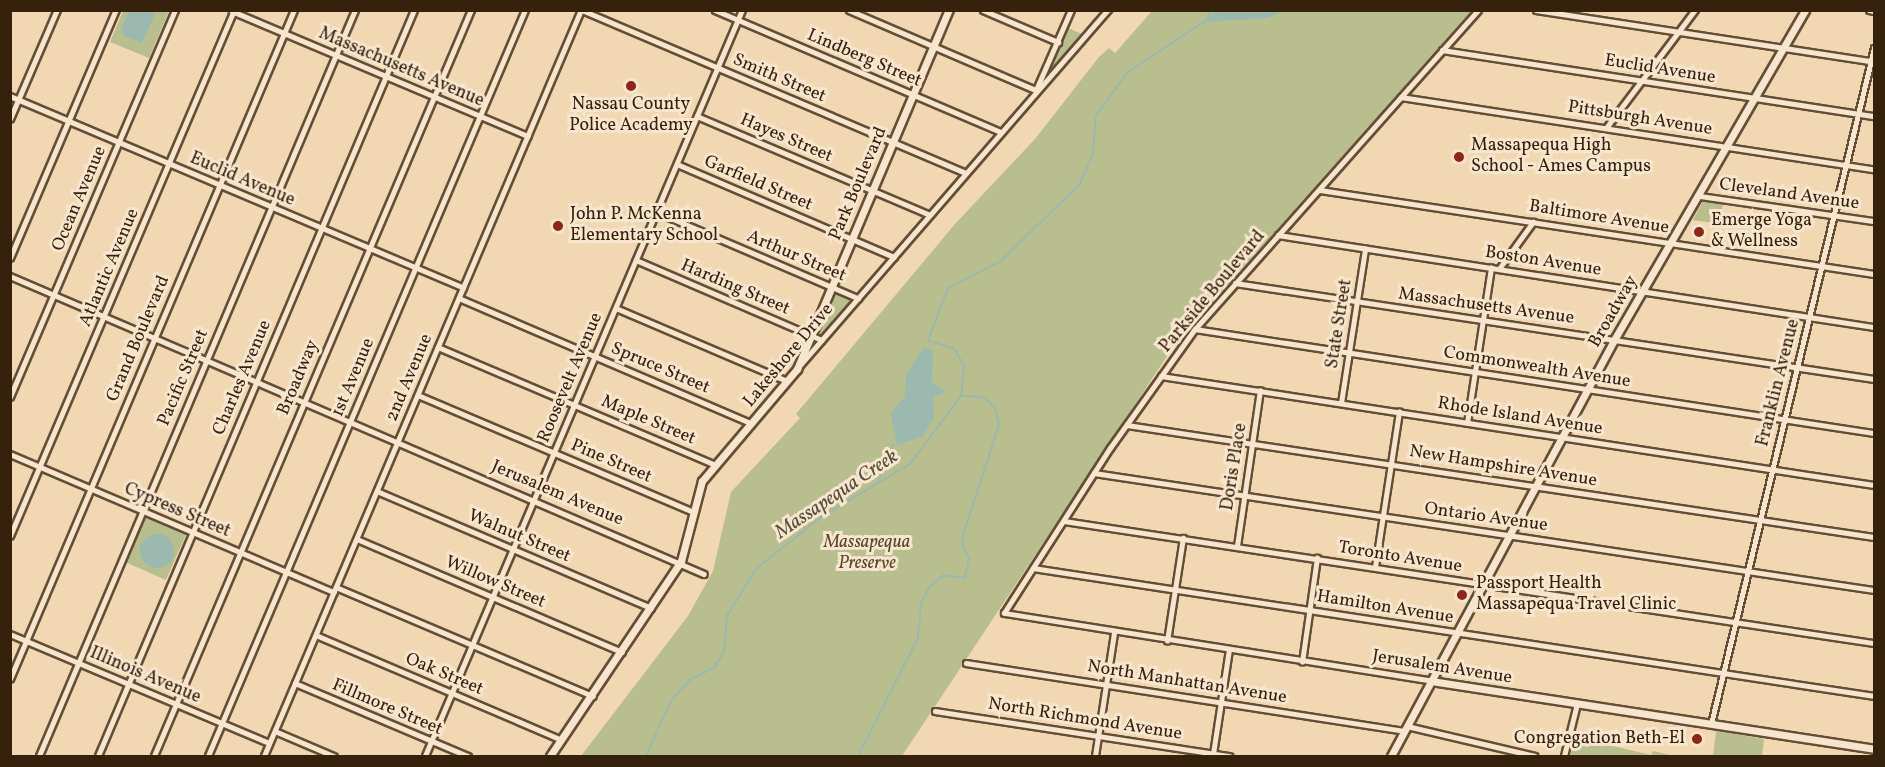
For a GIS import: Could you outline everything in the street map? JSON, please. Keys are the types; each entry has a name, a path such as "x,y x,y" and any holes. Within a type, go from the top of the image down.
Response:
{"main road":[{"name":"Park Boulevard","path":"797,369 949,10"},
{"name":"Broadway","path":"1391,756 1614,340 1700,196 1726,146 1805,10"},
{"name":"Lakeshore Drive","path":"550,756 680,564 702,481 797,369"},
{"name":"Jerusalem Avenue","path":"1431,681 1875,749"}],"street":[{"path":"10,119 57,10"},
{"path":"10,258 116,10"},
{"name":"Ocean Avenue","path":"10,397 175,10"},
{"name":"Grand Boulevard","path":"10,679 294,10"},
{"name":"Pacific Street","path":"39,756 355,10"},
{"name":"Charles Avenue","path":"98,756 414,10"},
{"name":"Broadway","path":"154,756 471,10"},
{"name":"1st Avenue","path":"208,756 525,10"},
{"name":"Smith Street","path":"581,10 966,173"},
{"name":"2nd Avenue","path":"264,756 581,10"},
{"name":"Lindberg Street","path":"716,10 1001,132"},
{"name":"Roosevelt Avenue","path":"425,756 742,10"},
{"path":"849,10 1036,90 1071,10"},
{"path":"983,10 1058,42"},
{"name":"Lakeshore Drive","path":"797,369 1036,90 1108,10"},
{"name":"Parkside Boulevard","path":"1005,615 1094,474 1196,329 1478,10"},
{"path":"1536,10 1873,62"},
{"path":"1606,128 1695,10"},
{"path":"1869,10 1875,11"},
{"name":"Massachusetts Avenue","path":"232,11 528,136"},
{"name":"Atlantic Avenue","path":"10,536 232,11"},
{"name":"Franklin Avenue","path":"1711,724 1875,48"},
{"name":"Euclid Avenue","path":"1442,50 1875,116"},
{"name":"Euclid Avenue","path":"10,96 463,287"},
{"name":"Pittsburgh Avenue","path":"1401,97 1875,169"},
{"name":"Hayes Street","path":"697,116 930,215"},
{"name":"Garfield Street","path":"677,164 894,257"},
{"name":"Baltimore Avenue","path":"1319,190 1875,274"},
{"name":"Cleveland Avenue","path":"1700,196 1875,221"},
{"name":"Arthur Street","path":"657,212 858,298"},
{"path":"1498,269 1533,222"},
{"name":"Boston Avenue","path":"1278,235 1875,327"},
{"name":"State Street","path":"1341,403 1365,249"},
{"name":"Harding Street","path":"636,260 822,340"},
{"path":"1467,423 1491,268"},
{"name":"Jerusalem Avenue","path":"10,276 704,574"},
{"name":"Massachusetts Avenue","path":"1235,283 1875,379"},
{"name":"Spruce Street","path":"459,298 751,423"},
{"path":"616,308 787,381"},
{"name":"Commonwealth Avenue","path":"1196,329 1875,433"},
{"name":"Maple Street","path":"438,347 716,465"},
{"name":"Rhode Island Avenue","path":"1161,376 1875,485"},
{"name":"Doris Place","path":"1237,546 1260,391"},
{"name":"Pine Street","path":"418,395 694,512"},
{"path":"1374,567 1399,412"},
{"name":"New Hampshire Avenue","path":"1127,425 1875,537"},
{"name":"Cypress Street","path":"10,454 241,553 472,645 592,696"},
{"name":"Ontario Avenue","path":"1094,474 1875,590"},
{"name":"Walnut Street","path":"377,491 651,608"},
{"name":"Toronto Avenue","path":"1064,520 1875,643"},
{"path":"1167,641 1183,538"},
{"name":"Willow Street","path":"357,539 622,652"},
{"path":"1302,662 1317,558"},
{"name":"Hamilton Avenue","path":"1034,568 1875,696"},
{"name":"Jerusalem Avenue","path":"1005,615 1431,681"},
{"path":"1095,756 1114,633"},
{"name":"Illinois Avenue","path":"10,634 269,744"},
{"name":"Oak Street","path":"316,635 562,740"},
{"path":"1213,755 1229,650"},
{"name":"North Manhattan Avenue","path":"966,663 1406,728 1535,756"},
{"name":"Fillmore Street","path":"295,684 468,756"},
{"path":"1564,756 1577,704"},
{"name":"North Richmond Avenue","path":"935,711 1230,756"},
{"path":"275,731 334,756"}],"green space":[{"path":"123,11 169,11 149,58 110,42"},
{"name":"Massapequa Preserve","path":"1152,11 1471,11 1175,344 902,756 581,756 688,616 713,571 731,492 800,418 796,414 955,224 1035,139 1099,57 1109,48 1115,53"},
{"path":"1064,26 1084,35 1036,90"},
{"path":"1703,201 1723,203 1720,224 1693,220"},
{"path":"832,287 858,298 822,340 811,335"},
{"path":"145,516 186,534 166,580 125,562"},
{"path":"1716,731 1764,739 1762,756 1713,756"},
{"path":"1575,737 1651,755 1653,751 1675,756 1570,756"}],"water":[{"path":"129,11 156,11 142,43 124,36 121,30"},
{"path":"1216,11 1283,11 1268,18 1204,22"},
{"path":"924,347 933,350 932,382 945,391 933,398 934,418 922,437 897,445 891,413 905,396 906,374"},
{"path":"157,534 169,539 174,551 169,563 157,568 145,563 140,551 145,539"}],"waterway":[{"name":"Massapequa Creek","path":"646,756 671,701 690,680 715,667 724,652 727,616 756,569 820,518 910,464 961,396 964,366 954,349 928,341 948,288 1001,261 1079,185 1093,155 1096,116 1127,73 1204,22 1211,10"},
{"path":"858,756 918,639 921,603 930,586 944,575 965,578 969,558 962,545 964,532 999,425 995,408 984,398 961,396"},
{"path":"877,484 894,444"}],"place":[{"name":"Nassau County Police Academy","path":"631,86"},
{"name":"Massapequa High School - Ames Campus","path":"1459,157"},
{"name":"John P. McKenna Elementary School","path":"558,226"},
{"name":"Emerge Yoga & Wellness","path":"1699,232"},
{"name":"Passport Health Massapequa Travel Clinic","path":"1462,595"},
{"name":"Congregation Beth-El","path":"1697,739"}]}
